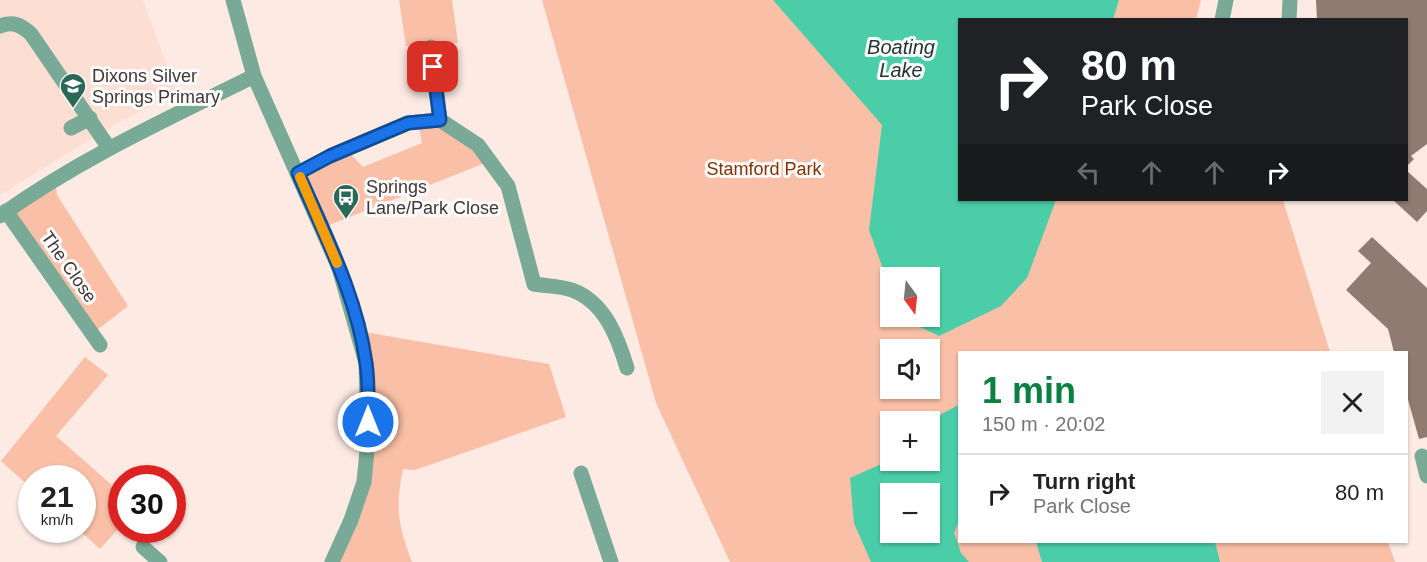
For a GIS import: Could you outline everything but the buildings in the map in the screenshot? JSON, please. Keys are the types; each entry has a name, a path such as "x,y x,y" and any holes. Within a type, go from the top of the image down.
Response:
{"street":[{"path":"233,0 254,76 339,268 359,330 366,363 368,440 364,482 332,562"},
{"path":"1222,18 1226,0"},
{"path":"1289,18 1290,0"},
{"path":"0,27 7,24 21,25 31,34 109,148"},
{"path":"431,46 440,120"},
{"path":"3,213 55,179 109,148 254,76"},
{"path":"71,128 90,118"},
{"path":"298,173 330,156 408,123 440,120 478,145 508,186 534,284 572,290 591,302 605,316 617,337 627,368"},
{"name":"The Close","path":"3,213 100,345"},
{"path":"1422,456 1427,476"},
{"path":"580,473 611,562"},
{"path":"143,547 160,562"}],"shaded area":[{"name":"Dixons Silver Springs Primary","path":"0,0 143,0 177,93 114,125 0,195"}],"green space":[{"path":"399,0 452,0 458,43 406,46"},
{"name":"Stamford Park","path":"542,0 1201,0 1196,18 958,18 958,201 1283,201 1330,351 958,351 958,543 1388,543 1395,562 730,562 656,403"},
{"path":"440,120 490,161 322,228 298,173 346,149 363,167 422,143 418,122"},
{"path":"55,179 57,195 128,306 92,334 6,211"},
{"path":"359,331 549,364 566,417 415,470 403,469 399,516 412,562 332,562 364,482"},
{"path":"85,357 108,375 56,436 89,465 18,465 18,476 1,461"},
{"path":"96,471 108,482 108,540 100,549 93,543 96,543"}],"water":[{"name":"Boating Lake","path":"773,0 1119,0 1113,18 958,18 958,201 1056,201 1027,278 1001,306 939,336 920,327 940,327 940,267 882,267 869,230 882,125"},
{"path":"958,405 958,524 954,533 961,553 969,562 871,562 854,523 850,478 880,464 880,471 940,471 940,415"},
{"path":"1036,543 1215,543 1220,562 1042,562"}],"slow traffic":[{"path":"300,177 337,263"}],"place":[{"name":"Dixons Silver Springs Primary","path":"73,109"},
{"name":"Springs Lane/Park Close","path":"346,220"}],"route":[{"path":"368,422 366,363 359,330 339,268 298,173 330,156 408,123 440,120 433,67"}]}
